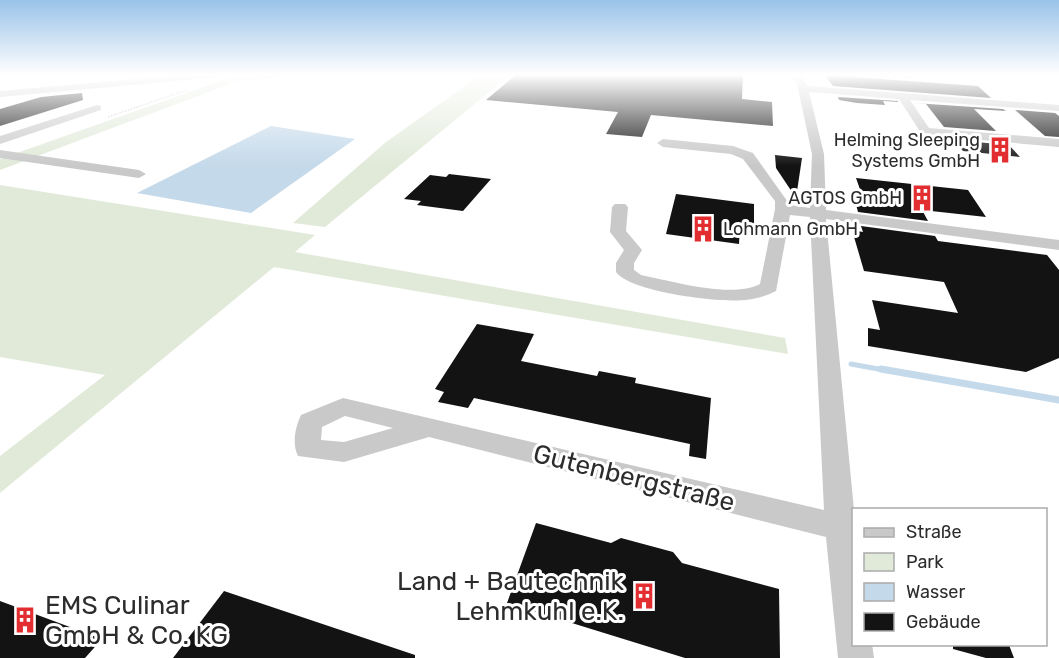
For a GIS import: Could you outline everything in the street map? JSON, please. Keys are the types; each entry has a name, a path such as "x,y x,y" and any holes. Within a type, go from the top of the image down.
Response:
{"street":[{"path":"804,105 818,154 818,216 840,527 852,621"},
{"path":"908,105 925,131 1059,143"},
{"path":"1016,105 1059,108"},
{"path":"0,142 98,114"},
{"path":"0,142 21,147 0,153"},
{"path":"620,207 618,232 633,250 625,263 625,272 635,279 730,295 763,292 769,287 783,201 748,156 733,150 663,142"},
{"path":"0,153 139,174"},
{"path":"783,209 818,216 1059,245"},
{"name":"Gutenbergstraße","path":"429,428 840,527"}],"path":[{"path":"98,114 133,105"}],"green space":[{"path":"153,105 175,105 0,170 0,159"},
{"path":"439,105 474,105 325,227 293,223 386,142"},
{"path":"0,185 315,235 295,252 785,338 788,354 274,267 0,493 0,456 105,375 0,357"}],"water":[{"path":"271,126 355,139 251,213 137,193"}],"building":[{"path":"15,105 68,105 0,126 0,109"},
{"path":"538,105 772,105 773,126 651,115 642,137 606,134 618,112"},
{"path":"927,105 1006,111 974,109 996,131 944,127"},
{"path":"1015,110 1055,113 1059,116 1059,137 1045,136"},
{"path":"954,140 1009,145 1020,157 963,151"},
{"path":"775,155 802,158 796,198 776,168"},
{"path":"449,174 491,179 463,211 417,205 421,201 404,199 430,175 446,177"},
{"name":"AGTOS GmbH","path":"856,178 968,190 986,217 922,210 928,221 858,212 854,197 863,198"},
{"path":"676,194 754,204 754,226 740,224 739,244 666,234"},
{"path":"861,226 935,236 938,241 1047,255 1059,270 1059,358 1026,372 868,346 868,328 880,330 872,300 958,313 944,282 864,271 852,230 863,232"},
{"path":"477,324 534,334 521,361 597,376 599,371 636,378 635,383 711,398 706,459 689,456 690,444 474,398 468,408 438,402 444,392 435,389"},
{"name":"Land + Bautechnik Lehmkuhl e.K.","path":"536,523 611,543 621,538 673,552 682,563 779,589 780,658 685,658 507,603"},
{"path":"224,591 415,655 415,658 173,658"},
{"name":"EMS Culinar GmbH & Co. KG","path":"0,601 102,639 85,658 0,658"},
{"path":"953,646 1009,646 1014,658 986,658 953,649"}],"waterway":[{"path":"851,364 889,371"},
{"path":"881,369 1059,400"}],"place":[{"name":"Helming Sleeping Systems GmbH","path":"1000,150"},
{"name":"AGTOS GmbH","path":"922,198"},
{"name":"Lohmann GmbH","path":"703,229"},
{"name":"Land + Bautechnik Lehmkuhl e.K.","path":"644,596"},
{"name":"EMS Culinar GmbH & Co. KG","path":"25,620"}]}
